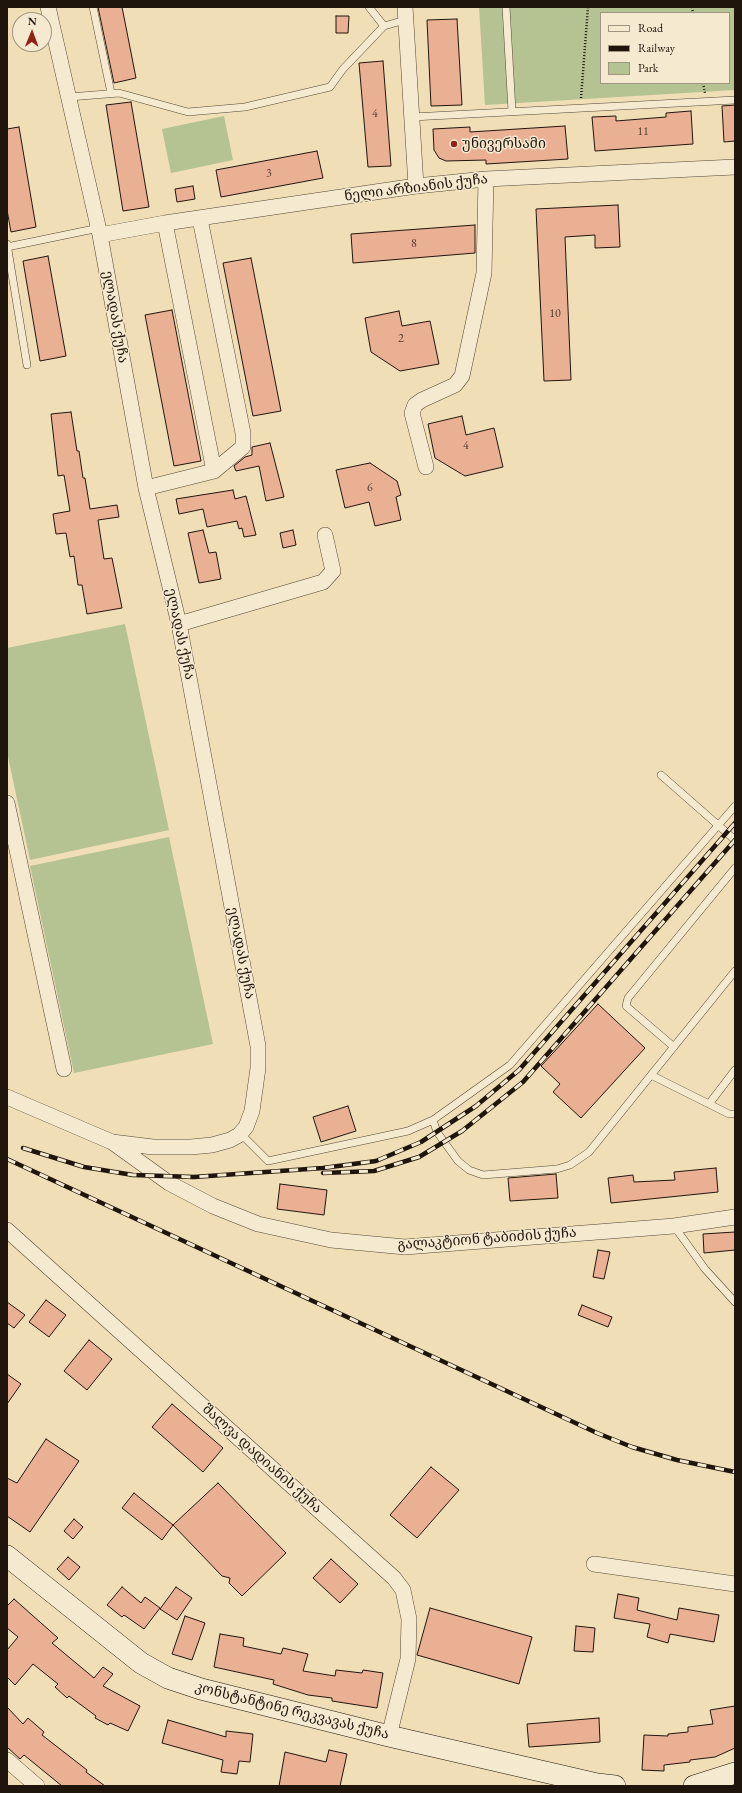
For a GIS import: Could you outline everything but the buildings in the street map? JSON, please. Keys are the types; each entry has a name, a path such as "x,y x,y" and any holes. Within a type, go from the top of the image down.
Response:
{"main road":[{"name":"კონსტანტინე რეკვავას ქუჩა","path":"7,1556 141,1663 168,1678 201,1689 389,1736 597,1784 615,1786"},
{"path":"694,1786 735,1773"}],"street":[{"name":"ელადას ქუჩა","path":"48,7 99,231 146,488 179,624 258,1046 258,1068 252,1111 246,1128 239,1135"},
{"path":"405,13 416,186"},
{"name":"ნელი არზიანის ქუჩა","path":"99,231 200,219 416,186 486,179 735,167"},
{"path":"426,467 412,413 415,405 422,400 455,385 462,376 484,273 486,179"},
{"path":"146,488 214,470 242,447 243,432 200,219"},
{"path":"165,223 214,470"},
{"path":"179,624 323,582 333,571 325,535"},
{"path":"7,803 64,1069"},
{"name":"გალაკტიონ ტაბიძის ქუჩა","path":"7,1098 112,1142 169,1183 213,1206 258,1224 331,1240 405,1247 674,1226 735,1217"},
{"path":"112,1142 178,1148 212,1145 230,1140 239,1135"},
{"name":"შალვა დადიანის ქუჩა","path":"7,1230 394,1578 403,1590 409,1619 408,1659 389,1736"},
{"path":"594,1564 735,1584"},
{"path":"7,1760 36,1786"}],"lane":[{"path":"93,7 111,93"},
{"path":"369,7 384,26"},
{"path":"506,7 512,111"},
{"path":"69,97 119,93 188,112 245,107 330,87 343,69 384,26 405,13"},
{"path":"412,116 735,100"},
{"path":"7,247 99,231"},
{"path":"7,244 27,365"},
{"path":"661,775 735,840"},
{"path":"239,1135 245,1138 268,1161 408,1131 433,1120 510,1064 735,806"},
{"path":"674,1047 626,1006 628,998 735,868"},
{"path":"433,1120 437,1132 458,1161 469,1170 483,1175 557,1169 570,1165 589,1152 735,971"},
{"path":"710,1104 735,1070"},
{"path":"651,1075 729,1114 735,1114"},
{"path":"674,1226 705,1269 735,1302"}],"path":[{"path":"581,108 588,7"}],"green space":[{"path":"479,7 735,7 735,90 485,105"},
{"path":"224,116 233,160 171,173 162,129"},
{"path":"125,624 169,830 30,860 7,752 7,648"},
{"path":"169,837 213,1044 74,1073 30,866"}],"railway":[{"path":"23,1148 84,1167 133,1175 194,1177 323,1168 376,1161 421,1142 476,1106 519,1070 735,823"},
{"path":"323,1173 374,1171 419,1157 462,1131 523,1082 735,840"},
{"path":"7,1159 597,1433 632,1447 677,1460 735,1472"}],"place":[{"name":"უნივერსამი","path":"454,144"}]}
